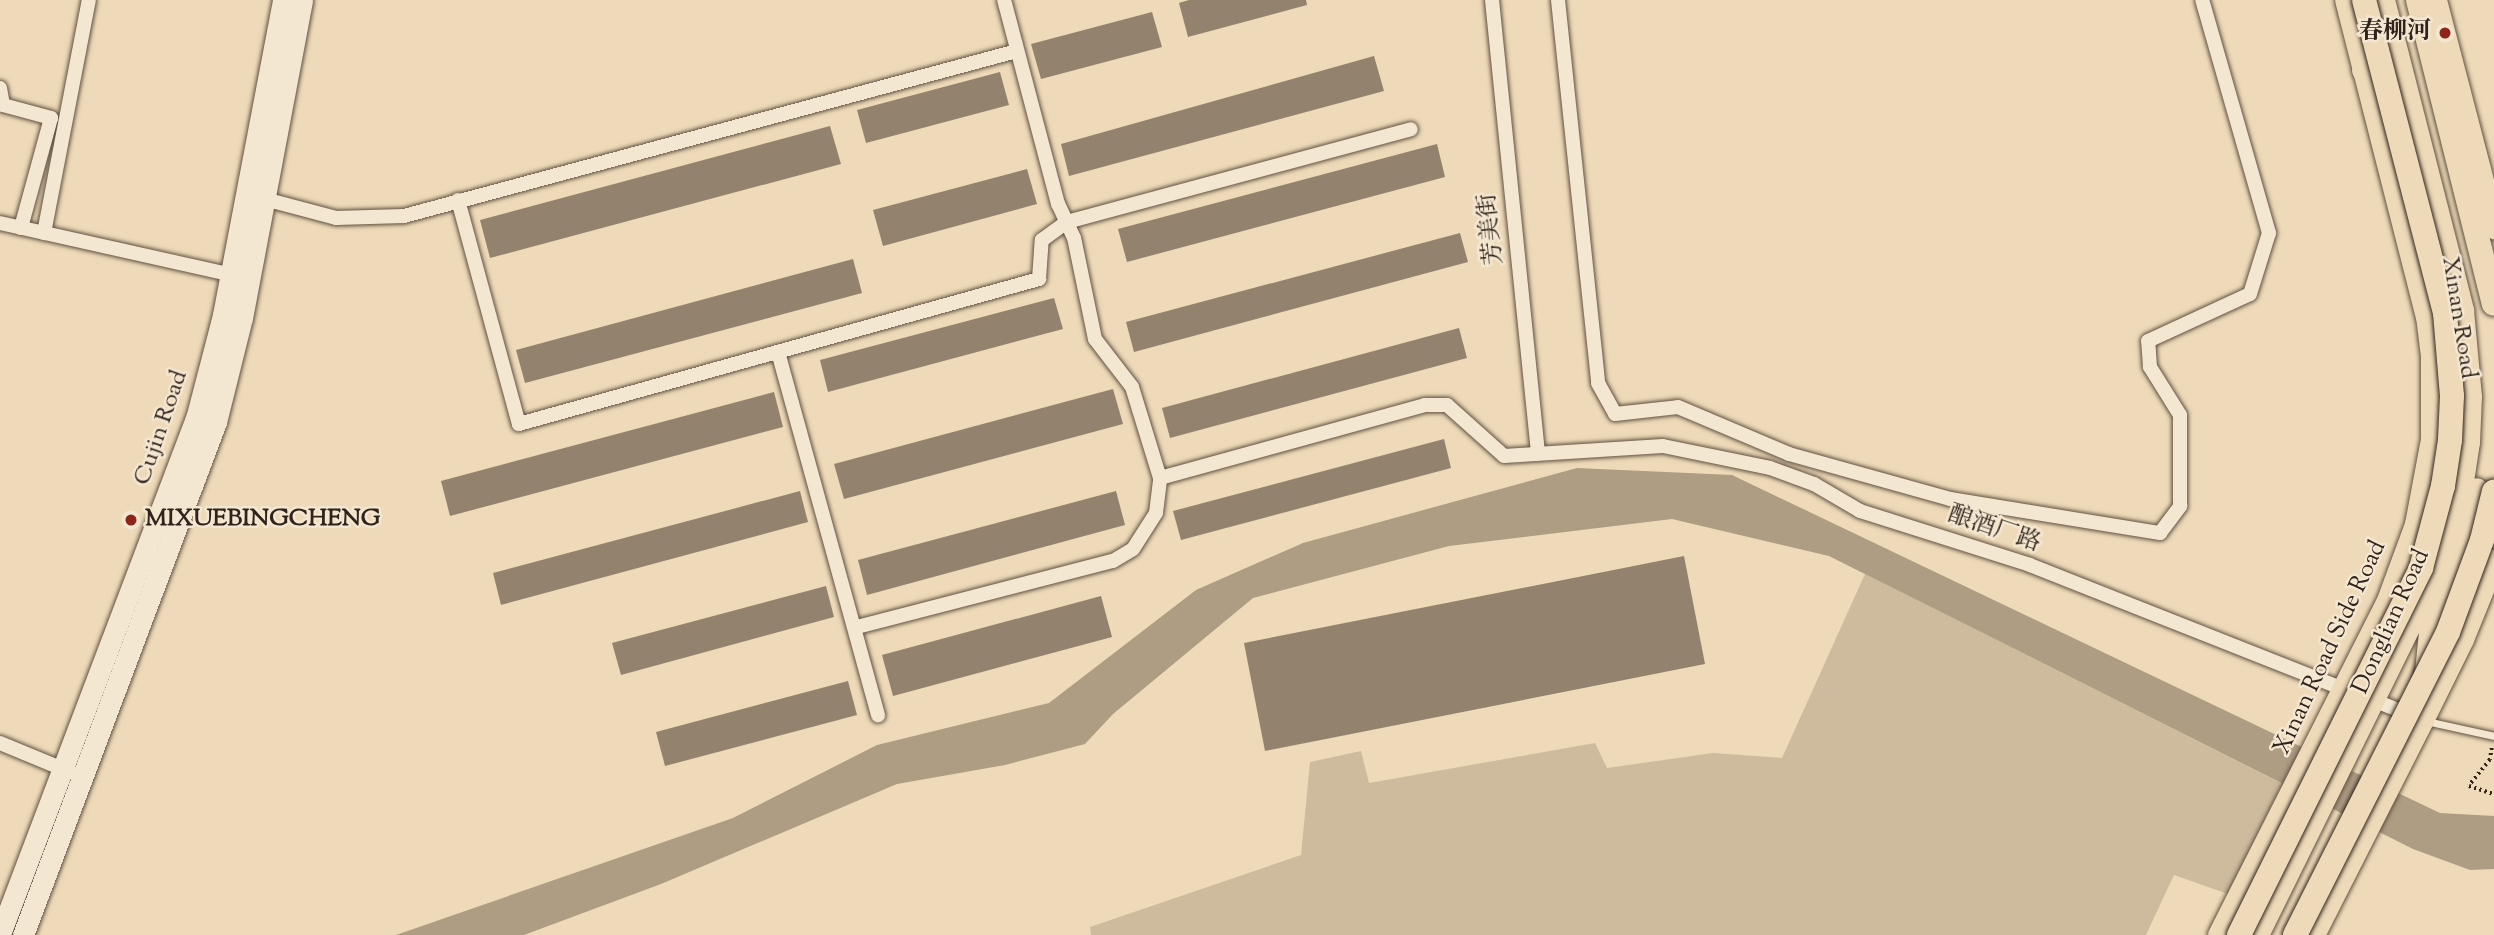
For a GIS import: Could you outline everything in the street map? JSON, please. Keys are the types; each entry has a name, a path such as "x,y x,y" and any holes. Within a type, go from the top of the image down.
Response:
{"highway":[{"name":"Donglian Road","path":"2239,935 2420,568 2443,486 2450,440 2452,396 2445,313 2364,0"},
{"name":"Xinan Road","path":"2257,935 2435,573 2461,488 2468,442 2469,386 2462,310 2383,0"},
{"name":"Xinan Road","path":"2314,935 2422,720 2432,624 2466,534 2477,489 2486,396 2478,308 2466,251 2400,0"},
{"path":"2418,0 2494,304"},
{"path":"2364,69 2419,137"},
{"name":"Donglian Road","path":"2295,935 2448,632 2482,540 2494,491"}],"main road":[{"name":"Cujin Road","path":"23,935 198,477 231,367 240,276 255,196 283,0"},
{"name":"Cujin Road","path":"255,196 302,0"},
{"name":"Xinan Road Side Road","path":"2219,935 2328,722 2405,562 2425,482 2434,396 2427,317 2346,0"},
{"path":"2435,0 2494,227"},
{"name":"Cujin Road","path":"0,934 197,415 240,276"},
{"path":"2422,720 2462,639 2494,560"}],"street":[{"path":"44,233 89,0"},
{"path":"857,627 1113,561 1133,549 1156,513 1160,478 1132,387 1095,339 1074,238 1058,204 1004,0"},
{"name":"芳美街","path":"1492,0 1538,454"},
{"path":"1558,0 1598,383 1615,414 1678,407 1789,454 1950,499 2160,533 2180,506 2180,415 2150,367 2148,341 2250,294 2269,233 2202,0"},
{"path":"255,196 336,218 371,220 458,200 1017,51"},
{"path":"0,88 3,105 51,118 21,228"},
{"path":"458,200 519,424 1040,279 1042,240 1067,222 1411,129"},
{"path":"0,223 240,276"},
{"path":"778,352 857,627 878,715"},
{"name":"酿酒厂路","path":"1160,478 1425,405 1447,405 1504,456 1663,446 1770,468 1815,484 1860,511 2030,565 2422,720"},
{"path":"0,743 83,777"}],"lane":[{"path":"2422,720 2494,736"}],"path":[{"path":"2494,736 2490,760 2469,786 2494,794"}],"shaded area":[{"path":"1577,468 1732,475 2440,813 2494,816 2494,869 2470,870 2413,849 1829,556 1672,519 1449,546 1253,598 1113,714 1085,744 1005,765 897,784 661,884 524,935 396,935 733,818 877,745 1049,703 1196,590 1303,543"},
{"path":"1865,574 2287,786 2228,894 2174,875 2146,935 1091,935 1090,927 1301,855 1310,762 1361,751 1369,783 1595,743 1607,768 1713,753 1782,758"}],"building":[{"path":"1189,0 1306,0 1307,5 1188,37 1179,3"},
{"path":"1152,12 1162,47 1041,79 1031,44"},
{"path":"1374,56 1384,91 1069,176 1061,144"},
{"path":"1000,72 1009,105 866,143 857,110"},
{"path":"830,126 841,164 490,258 480,220"},
{"path":"1437,144 1445,177 1127,262 1118,229"},
{"path":"1027,169 1037,204 883,246 873,210"},
{"path":"1460,233 1468,262 1134,352 1126,322"},
{"path":"853,259 862,293 525,383 516,350"},
{"path":"1054,298 1063,329 828,392 820,360"},
{"path":"1459,328 1467,358 1170,438 1162,408"},
{"path":"1113,389 1123,424 844,499 834,464"},
{"path":"774,392 783,427 450,516 441,481"},
{"path":"1444,439 1451,468 1181,540 1173,511"},
{"path":"800,491 808,522 501,605 493,573"},
{"path":"1116,491 1125,525 867,595 858,560"},
{"path":"1684,556 1705,664 1265,751 1244,643"},
{"path":"826,586 834,617 621,675 612,643"},
{"path":"1101,596 1112,637 893,696 882,655"},
{"path":"848,681 857,715 665,766 656,732"}],"place":[{"name":"春柳河","path":"2445,33"},
{"name":"MIXUEBINGCHENG","path":"131,520"}]}
